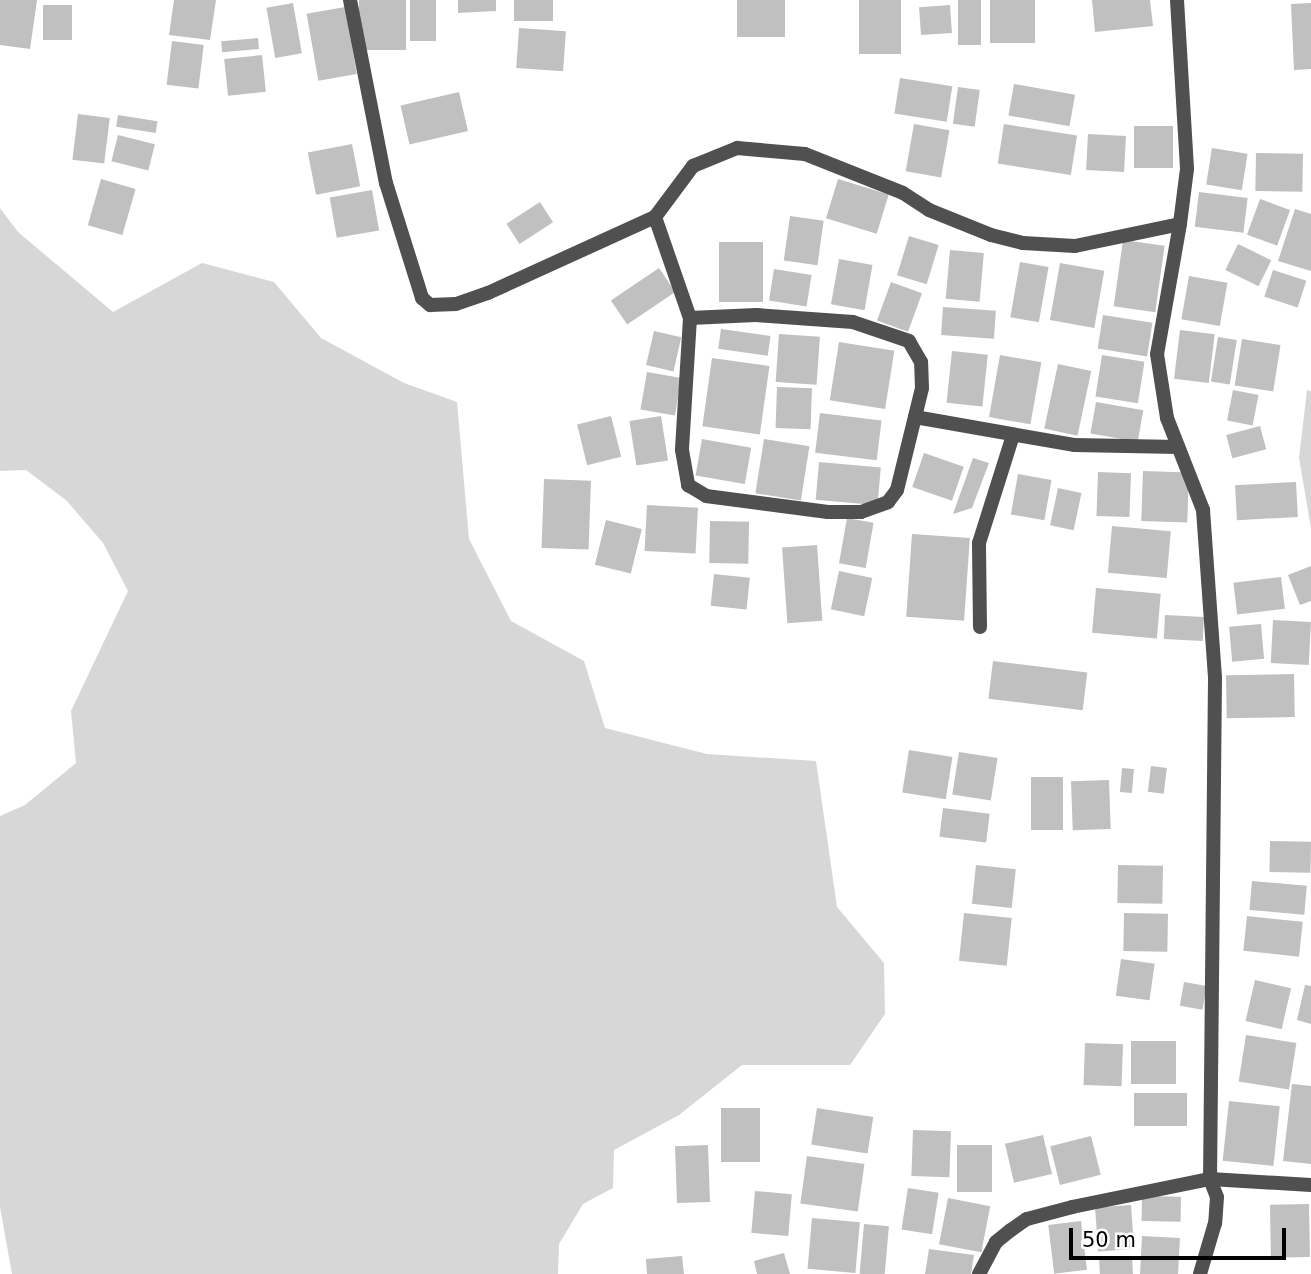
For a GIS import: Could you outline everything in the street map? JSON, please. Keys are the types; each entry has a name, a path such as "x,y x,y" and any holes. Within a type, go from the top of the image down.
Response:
{"street":[{"path":"350,0 386,183 422,298 430,305 456,304 488,293 655,217 693,166 737,148 805,154 903,193 929,210 978,230 1023,243 1075,246 1180,224"},
{"path":"1177,0 1187,169 1157,354 1167,418 1203,510 1215,680 1210,1179 1217,1198 1215,1223 1200,1274"},
{"path":"655,217 690,318 682,450 688,485 695,492 759,506 828,512 878,509 897,490 922,388 921,362 909,341 853,321 756,315 690,318"},
{"path":"915,417 1074,445 1178,447"},
{"path":"980,627 979,544 1013,435"},
{"path":"979,1274 996,1242 1027,1219 1124,1193 1210,1179 1311,1185"}],"shaded area":[{"path":"0,208 18,232 113,312 202,263 274,282 321,338 404,383 457,402 469,539 511,621 584,661 605,728 707,754 816,761 837,907 884,963 885,1014 850,1065 742,1065 679,1115 614,1150 613,1188 583,1204 559,1244 558,1274 12,1274 0,1207 0,816 25,805 76,763 71,711 128,591 103,543 67,501 26,470 0,471"},
{"path":"1307,390 1311,391 1311,528 1299,458"}],"building":[{"path":"0,0 37,0 30,49 0,45"},
{"path":"174,0 216,0 210,40 169,35"},
{"path":"359,0 406,0 406,50 359,50"},
{"path":"410,0 436,0 436,41 410,41"},
{"path":"458,0 496,0 496,11 458,13"},
{"path":"514,0 553,0 553,21 514,21"},
{"path":"737,0 785,0 785,37 737,37"},
{"path":"859,0 901,0 901,54 859,54"},
{"path":"958,0 981,0 981,45 958,45"},
{"path":"990,0 1035,0 1035,43 990,43"},
{"path":"1092,0 1150,0 1153,26 1095,32"},
{"path":"293,3 302,53 275,58 266,8"},
{"path":"1311,3 1311,69 1294,70 1291,4"},
{"path":"43,5 72,5 72,40 43,40"},
{"path":"950,5 952,33 921,35 919,7"},
{"path":"345,7 357,74 318,81 307,14"},
{"path":"519,28 566,31 563,71 516,68"},
{"path":"258,38 259,49 222,52 221,41"},
{"path":"172,41 204,45 198,89 167,85"},
{"path":"262,55 266,92 228,96 224,59"},
{"path":"900,78 952,86 947,122 894,114"},
{"path":"1014,84 1075,95 1070,126 1008,116"},
{"path":"958,87 980,90 975,127 953,124"},
{"path":"459,92 468,131 410,144 401,105"},
{"path":"78,114 110,118 104,164 72,160"},
{"path":"118,115 158,121 156,133 116,127"},
{"path":"914,124 949,130 941,178 906,171"},
{"path":"1004,124 1077,136 1071,175 998,164"},
{"path":"1134,126 1173,126 1173,168 1134,168"},
{"path":"1088,134 1126,136 1124,172 1086,170"},
{"path":"118,135 155,144 148,170 111,161"},
{"path":"352,144 360,186 316,195 308,153"},
{"path":"1212,148 1248,154 1242,190 1206,185"},
{"path":"1256,153 1303,154 1302,192 1255,191"},
{"path":"101,179 136,189 122,235 88,225"},
{"path":"838,179 889,194 877,234 826,218"},
{"path":"372,190 379,230 337,238 330,197"},
{"path":"1199,192 1248,198 1243,233 1195,227"},
{"path":"1260,199 1290,210 1277,246 1247,235"},
{"path":"540,202 553,222 520,244 506,224"},
{"path":"1295,209 1311,214 1311,271 1278,261"},
{"path":"790,216 824,221 817,265 784,261"},
{"path":"909,236 939,245 927,284 897,275"},
{"path":"1123,240 1165,246 1155,312 1114,306"},
{"path":"719,242 763,242 763,302 719,302"},
{"path":"1238,244 1271,260 1259,286 1225,270"},
{"path":"950,250 984,253 980,302 946,299"},
{"path":"839,259 872,265 864,310 831,304"},
{"path":"1020,262 1049,267 1039,322 1010,317"},
{"path":"1060,263 1104,271 1094,328 1050,320"},
{"path":"659,268 675,292 627,324 611,300"},
{"path":"774,269 812,275 807,307 769,301"},
{"path":"1273,270 1306,281 1298,307 1264,297"},
{"path":"1189,276 1227,283 1220,326 1181,319"},
{"path":"891,282 922,293 908,332 877,321"},
{"path":"943,307 996,311 994,339 941,335"},
{"path":"1103,315 1152,323 1147,356 1098,349"},
{"path":"721,329 771,336 768,356 718,349"},
{"path":"1180,330 1215,334 1209,383 1174,379"},
{"path":"654,331 681,337 673,371 646,365"},
{"path":"779,334 820,337 817,385 776,382"},
{"path":"1218,337 1237,340 1230,384 1211,381"},
{"path":"1242,339 1281,345 1273,392 1235,385"},
{"path":"839,342 894,351 885,409 830,400"},
{"path":"952,351 988,355 982,406 947,403"},
{"path":"1000,355 1041,362 1030,424 989,417"},
{"path":"1102,355 1144,362 1138,403 1095,396"},
{"path":"712,358 769,366 760,434 702,426"},
{"path":"1058,364 1091,371 1078,436 1044,429"},
{"path":"647,372 681,378 675,416 640,409"},
{"path":"777,387 812,388 811,429 776,428"},
{"path":"1233,390 1259,395 1253,425 1227,420"},
{"path":"1096,402 1143,410 1138,442 1090,434"},
{"path":"820,413 882,421 877,460 815,453"},
{"path":"611,416 621,457 587,465 577,424"},
{"path":"661,416 668,460 636,465 629,421"},
{"path":"1260,426 1266,449 1232,458 1226,435"},
{"path":"702,439 751,448 745,484 696,475"},
{"path":"764,439 809,446 801,501 755,493"},
{"path":"924,453 964,467 952,501 912,487"},
{"path":"973,458 989,463 972,508 953,514"},
{"path":"819,462 881,467 877,505 816,500"},
{"path":"1143,471 1189,473 1187,523 1141,521"},
{"path":"1098,472 1131,473 1129,517 1096,516"},
{"path":"1018,474 1051,480 1044,520 1011,514"},
{"path":"544,479 591,481 589,550 542,548"},
{"path":"1296,482 1298,517 1237,520 1235,485"},
{"path":"1058,488 1081,493 1074,530 1050,525"},
{"path":"647,505 698,508 696,554 645,551"},
{"path":"847,518 874,523 866,568 839,563"},
{"path":"606,520 642,529 631,574 595,565"},
{"path":"710,521 749,522 748,564 709,563"},
{"path":"1112,526 1171,531 1167,578 1108,573"},
{"path":"912,534 970,538 964,621 906,617"},
{"path":"817,545 822,621 787,623 782,547"},
{"path":"1311,566 1311,601 1300,605 1288,575"},
{"path":"839,571 872,578 864,616 831,609"},
{"path":"714,574 750,578 746,610 711,606"},
{"path":"1281,577 1285,609 1237,615 1233,583"},
{"path":"1096,588 1161,594 1157,638 1092,633"},
{"path":"1165,615 1204,617 1203,641 1164,639"},
{"path":"1273,620 1311,622 1309,665 1271,663"},
{"path":"1261,624 1264,659 1232,662 1229,627"},
{"path":"993,661 1087,673 1083,710 988,699"},
{"path":"1294,674 1295,717 1227,718 1226,675"},
{"path":"909,750 952,757 946,799 902,792"},
{"path":"959,752 998,758 991,801 952,794"},
{"path":"1151,766 1167,768 1164,794 1148,792"},
{"path":"1122,768 1134,769 1132,793 1120,792"},
{"path":"1031,777 1063,777 1063,830 1031,830"},
{"path":"1109,780 1111,829 1073,830 1071,781"},
{"path":"943,808 990,814 986,843 939,837"},
{"path":"1270,841 1311,842 1310,873 1269,872"},
{"path":"976,865 1016,869 1012,908 972,904"},
{"path":"1118,865 1163,866 1162,904 1117,903"},
{"path":"1252,881 1307,886 1304,915 1249,910"},
{"path":"964,913 1012,918 1007,966 959,961"},
{"path":"1124,913 1168,914 1167,952 1123,951"},
{"path":"1247,916 1303,922 1299,957 1243,951"},
{"path":"1121,959 1155,964 1150,1000 1116,996"},
{"path":"1255,980 1291,988 1282,1029 1246,1021"},
{"path":"1184,982 1207,986 1202,1010 1180,1006"},
{"path":"1305,985 1311,986 1311,1024 1297,1020"},
{"path":"1246,1035 1296,1043 1289,1089 1239,1081"},
{"path":"1131,1041 1176,1041 1176,1084 1131,1084"},
{"path":"1085,1043 1123,1044 1122,1086 1084,1085"},
{"path":"1292,1084 1311,1086 1311,1164 1283,1161"},
{"path":"1134,1093 1187,1093 1187,1126 1134,1126"},
{"path":"1229,1101 1280,1106 1273,1166 1223,1161"},
{"path":"721,1108 760,1108 760,1162 721,1162"},
{"path":"817,1108 873,1117 868,1153 811,1145"},
{"path":"913,1130 951,1131 949,1177 911,1176"},
{"path":"1043,1135 1052,1174 1014,1183 1005,1144"},
{"path":"1091,1136 1101,1175 1060,1185 1050,1146"},
{"path":"708,1145 710,1202 677,1203 675,1146"},
{"path":"957,1145 992,1145 992,1192 957,1192"},
{"path":"807,1156 864,1164 858,1212 800,1204"},
{"path":"908,1188 939,1193 932,1234 901,1229"},
{"path":"755,1191 792,1194 788,1236 751,1233"},
{"path":"1142,1196 1181,1197 1181,1222 1142,1221"},
{"path":"948,1198 990,1206 981,1252 939,1244"},
{"path":"1309,1204 1310,1257 1271,1258 1270,1205"},
{"path":"1131,1205 1134,1249 1098,1251 1095,1208"},
{"path":"812,1218 860,1222 855,1273 808,1269"},
{"path":"1081,1221 1087,1270 1054,1274 1048,1225"},
{"path":"864,1224 889,1226 885,1274 860,1274"},
{"path":"1142,1236 1180,1238 1178,1274 1140,1274"},
{"path":"929,1249 974,1255 971,1274 925,1274"},
{"path":"784,1253 790,1274 757,1274 754,1261"},
{"path":"682,1256 684,1274 647,1274 646,1259"},
{"path":"1132,1256 1133,1274 1100,1274 1099,1258"}]}
